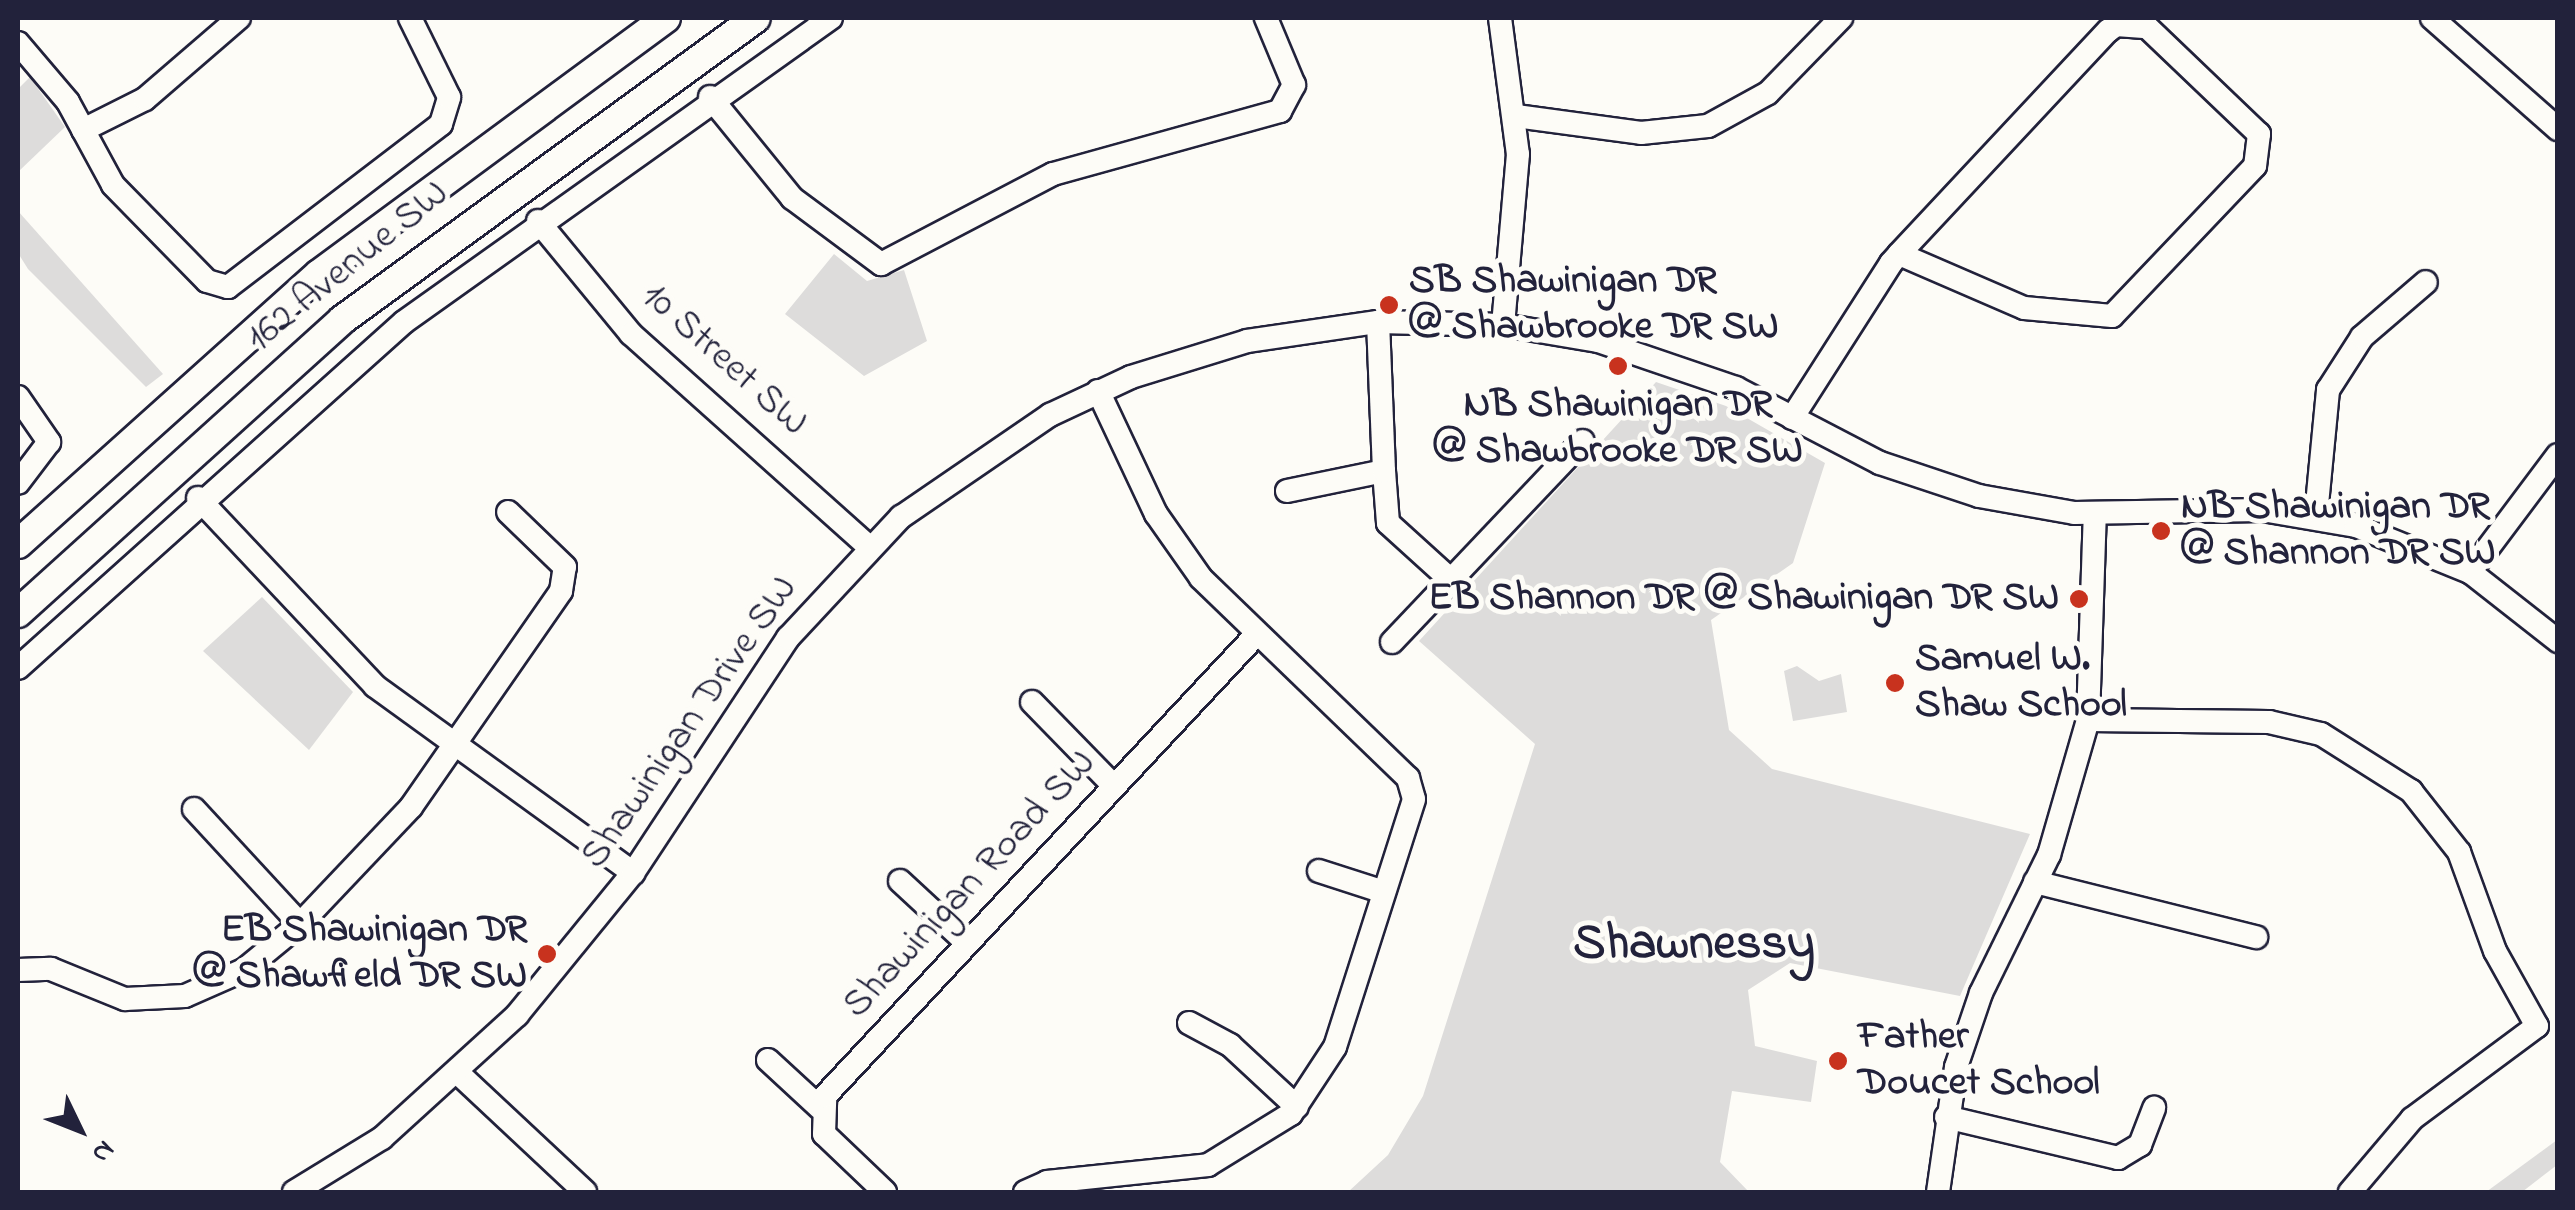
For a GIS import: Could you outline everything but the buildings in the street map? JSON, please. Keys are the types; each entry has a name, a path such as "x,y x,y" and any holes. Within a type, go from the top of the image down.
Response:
{"main road":[{"name":"162 Avenue SW","path":"18,544 319,274 666,18"},
{"name":"162 Avenue SW","path":"18,612 342,320 756,18"}],"street":[{"path":"83,130 146,98 239,18"},
{"path":"18,43 83,130 128,202 207,281 236,286 444,120 446,88 410,18"},
{"path":"18,668 198,498 538,220 710,97 831,18"},
{"path":"710,97 792,198 880,264 1053,174 1280,111 1294,85 1266,18"},
{"path":"1500,18 1516,116 1503,325"},
{"path":"2432,18 2558,129"},
{"path":"1516,116 1640,133 1708,126 1768,93 1826,23"},
{"path":"1792,418 1899,254 2116,25 2146,27 2258,134 2255,166 2112,316 2024,308 1899,254"},
{"name":"10 Street SW","path":"538,220 631,334 869,546"},
{"path":"2316,515 2328,390 2362,337 2426,282"},
{"path":"1378,322 1388,523 1452,582"},
{"name":"Shawinigan Drive SW","path":"294,1192 352,1160 458,1073 634,872 788,638 869,546 999,444 1098,391 1247,341 1378,322 1503,325 1641,352 1924,480 2094,513 2316,515 2470,572 2558,641"},
{"path":"1025,1192 1208,1165 1262,1138 1297,1107 1335,1047 1384,892 1412,784 1256,635 1164,525 1098,391"},
{"path":"18,397 50,442 18,483"},
{"path":"1392,642 1583,441"},
{"path":"2470,572 2558,454"},
{"path":"1287,491 1384,471"},
{"path":"198,498 332,647 455,749 634,872"},
{"path":"18,970 51,969 125,999 185,996 244,970 300,924 386,838 455,749 565,581 558,559 508,512"},
{"path":"1938,1192 1946,1117 1980,992 2035,882 2088,720 2094,513"},
{"name":"Shawinigan Road SW","path":"820,1108 967,942 1256,635"},
{"path":"1032,702 1114,786"},
{"path":"2088,720 2270,722 2321,734 2411,791 2459,852 2496,951 2538,1026 2412,1119 2350,1192"},
{"path":"194,809 300,924"},
{"path":"1319,871 1384,892"},
{"path":"900,881 967,942"},
{"path":"2035,882 2256,937"},
{"path":"1189,1023 1230,1045 1297,1107"},
{"path":"768,1060 820,1108 824,1134 885,1192"},
{"path":"458,1073 585,1192"},
{"path":"1946,1117 2118,1158 2140,1145 2154,1108"}],"shaded area":[{"path":"30,77 65,127 18,172 18,89"},
{"path":"18,211 163,374 146,387 28,269 18,253"},
{"path":"834,254 867,281 904,270 927,341 864,376 785,314"},
{"path":"1656,382 1726,406 1825,463 1793,563 1711,620 1729,730 1772,769 2030,834 1960,996 1790,963 1748,990 1755,1046 1817,1061 1811,1102 1732,1091 1720,1162 1749,1192 1348,1192 1388,1155 1423,1096 1535,744 1419,641"},
{"path":"262,597 353,692 309,750 203,651"},
{"path":"1797,666 1819,681 1841,674 1847,712 1793,721 1784,671"},
{"path":"2557,1140 2557,1165 2522,1192 2486,1192"}],"place":[{"name":"SB Shawinigan DR @ Shawbrooke DR SW","path":"1389,305"},
{"name":"NB Shawinigan DR @ Shawbrooke DR SW","path":"1618,366"},
{"name":"NB Shawinigan DR @ Shannon DR SW","path":"2161,531"},
{"name":"EB Shannon DR @ Shawinigan DR SW","path":"2079,599"},
{"name":"Samuel W. Shaw School","path":"1895,683"},
{"name":"EB Shawinigan DR @ Shawfield DR SW","path":"547,954"},
{"name":"Father Doucet School","path":"1838,1061"}],"district":[{"name":"Shawnessy","path":"1694,945"}]}
